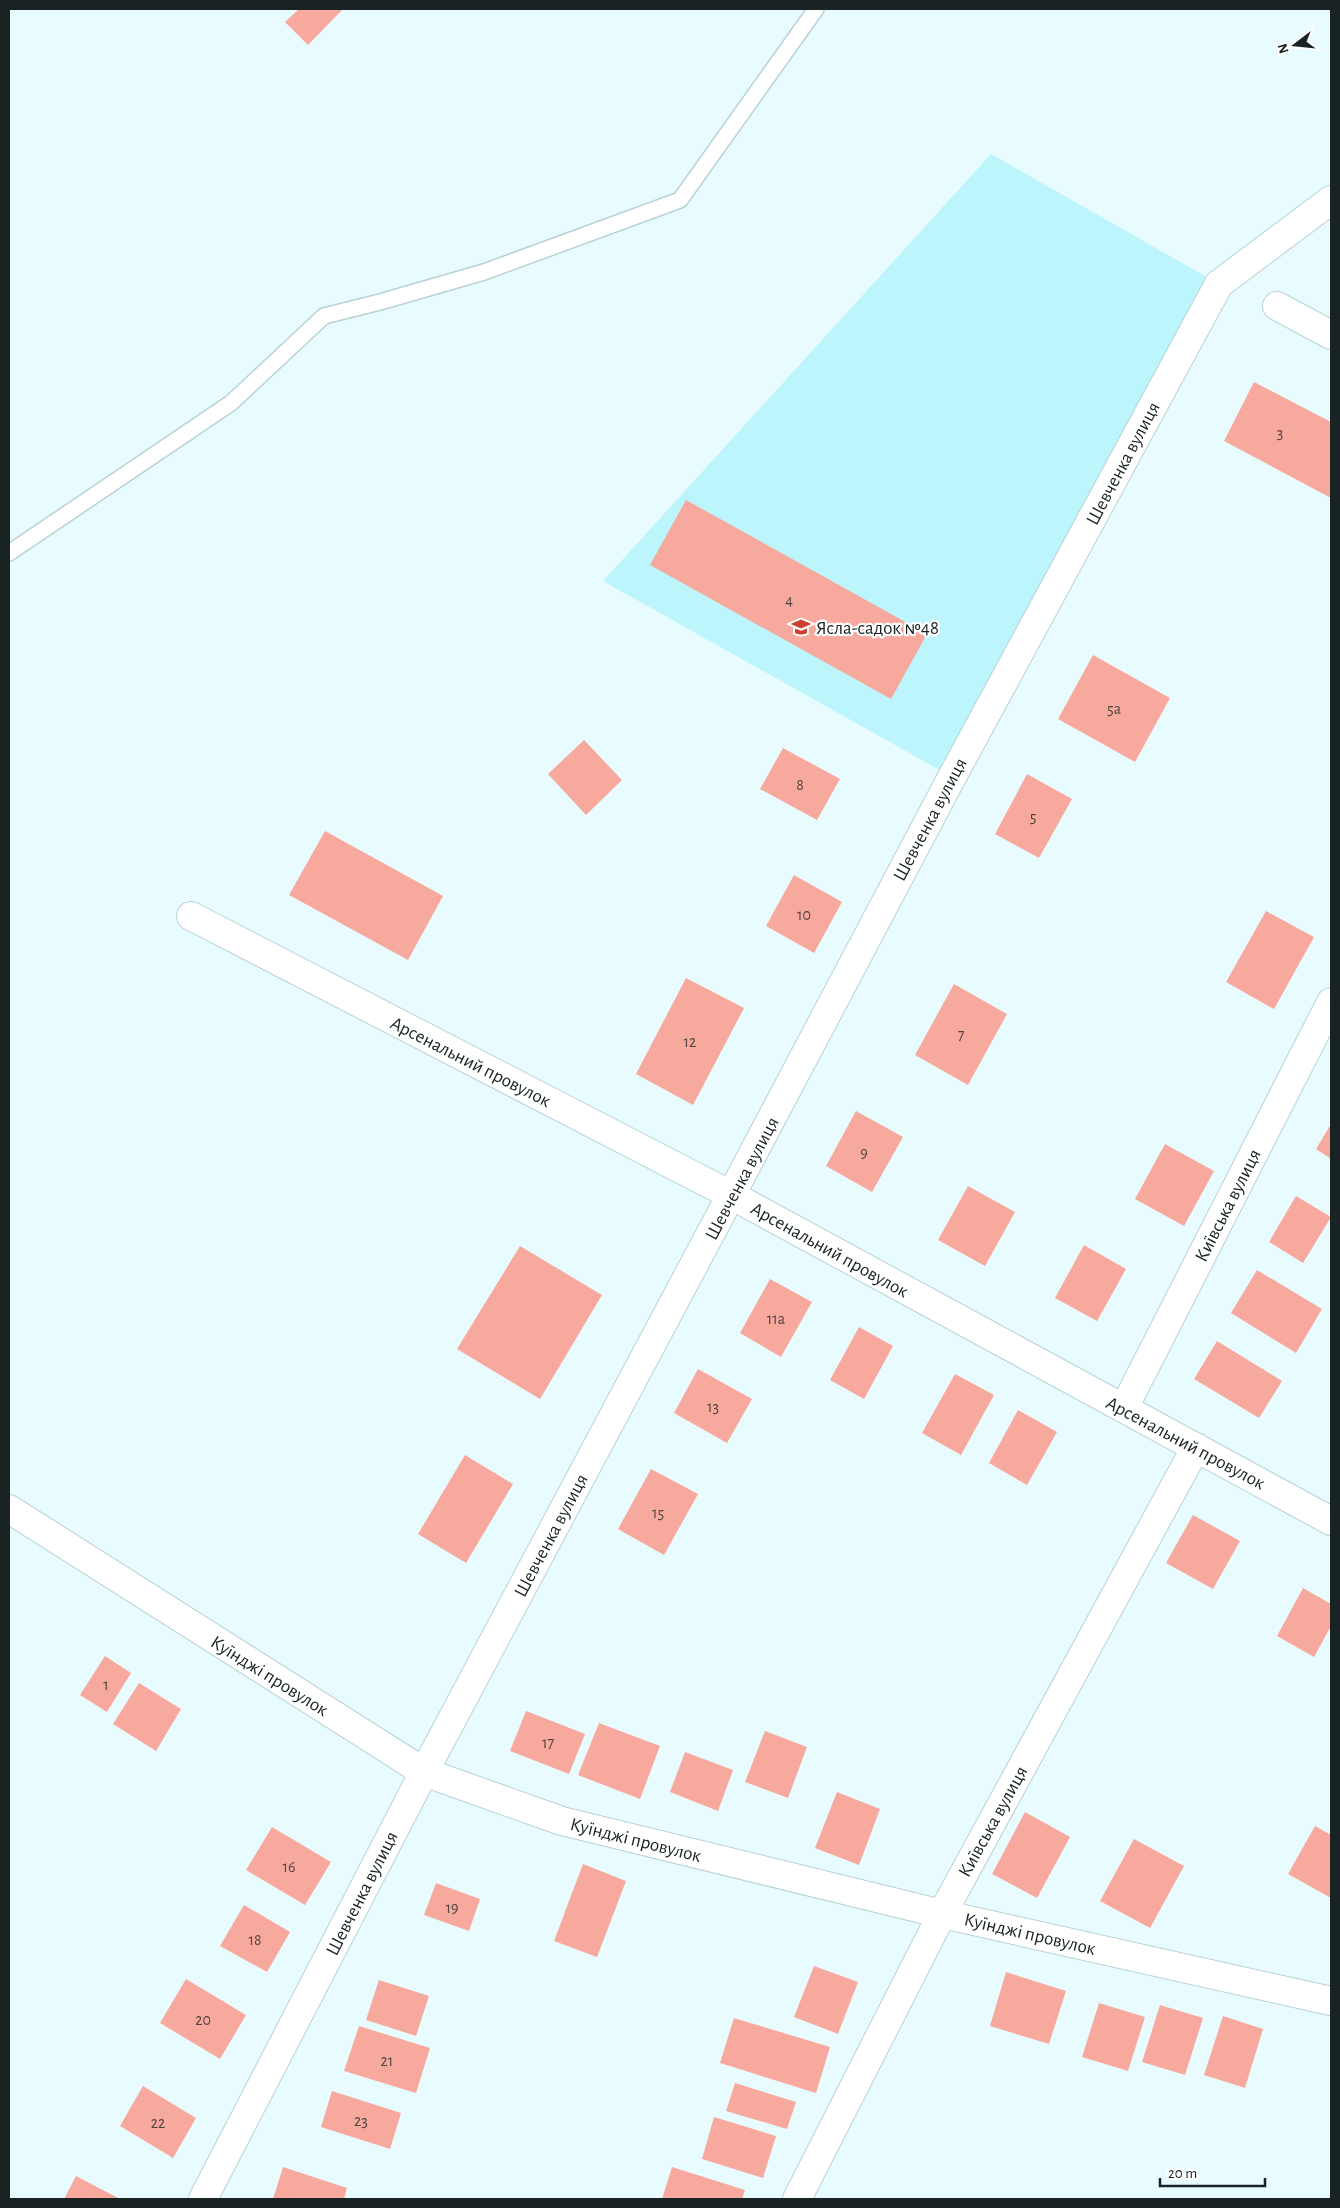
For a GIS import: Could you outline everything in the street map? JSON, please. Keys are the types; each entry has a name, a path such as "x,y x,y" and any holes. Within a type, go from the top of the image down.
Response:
{"street":[{"name":"Шевченка вулиця","path":"203,2199 424,1772 952,777 1219,284 1331,200"},
{"path":"1277,306 1331,335"},
{"name":"Арсенальний провулок","path":"191,916 731,1195 1331,1521"},
{"name":"Київська вулиця","path":"1124,1408 1331,1002"},
{"name":"Київська вулиця","path":"797,2199 942,1914 1196,1447"},
{"name":"Куїнджі провулок","path":"9,1509 424,1772 562,1821 942,1914 1331,2002"}],"lane":[{"path":"9,552 230,403 324,316 484,272 680,200 816,9"}],"shaded area":[{"path":"991,154 1219,284 952,777 603,581"}],"building":[{"path":"299,9 342,10 308,45 285,22"},
{"path":"1254,382 1331,422 1331,498 1224,441"},
{"path":"686,500 927,634 891,699 650,565"},
{"path":"1093,655 1170,698 1135,762 1058,719"},
{"path":"584,740 622,780 586,815 548,774"},
{"path":"783,748 840,779 817,820 760,789"},
{"path":"1027,774 1072,799 1039,858 995,834"},
{"path":"325,831 443,896 408,960 289,895"},
{"path":"794,875 842,902 814,953 766,926"},
{"path":"1266,911 1314,937 1274,1009 1226,982"},
{"path":"686,978 744,1008 693,1105 636,1074"},
{"path":"954,984 1007,1014 968,1085 915,1055"},
{"path":"856,1111 903,1137 872,1192 826,1166"},
{"path":"1331,1124 1331,1159 1316,1149"},
{"path":"1165,1144 1214,1171 1184,1226 1135,1199"},
{"path":"968,1186 1015,1212 985,1266 938,1240"},
{"path":"1296,1196 1331,1217 1303,1263 1269,1242"},
{"path":"1084,1245 1126,1269 1097,1321 1055,1298"},
{"path":"520,1246 602,1295 540,1399 457,1349"},
{"path":"1257,1270 1322,1309 1296,1353 1231,1313"},
{"path":"770,1279 812,1302 781,1357 740,1333"},
{"path":"859,1327 893,1346 864,1399 830,1380"},
{"path":"1217,1341 1282,1381 1259,1418 1194,1379"},
{"path":"698,1369 752,1399 727,1443 674,1413"},
{"path":"955,1374 994,1395 961,1455 922,1433"},
{"path":"1018,1410 1057,1432 1027,1485 989,1463"},
{"path":"465,1455 513,1484 466,1563 418,1534"},
{"path":"651,1469 698,1494 664,1555 618,1529"},
{"path":"1193,1515 1240,1541 1213,1589 1166,1563"},
{"path":"1303,1588 1331,1604 1331,1626 1314,1657 1277,1636"},
{"path":"105,1656 131,1673 107,1712 80,1695"},
{"path":"139,1683 181,1709 156,1751 113,1724"},
{"path":"526,1711 585,1734 569,1774 510,1751"},
{"path":"599,1723 660,1746 640,1799 578,1775"},
{"path":"765,1731 807,1747 788,1798 745,1782"},
{"path":"685,1752 733,1770 718,1811 670,1792"},
{"path":"837,1792 880,1809 859,1865 815,1848"},
{"path":"1025,1812 1070,1837 1037,1898 992,1874"},
{"path":"1315,1826 1331,1835 1331,1898 1288,1874"},
{"path":"272,1827 331,1862 305,1905 246,1870"},
{"path":"1134,1839 1184,1866 1150,1928 1100,1901"},
{"path":"583,1864 626,1881 597,1957 554,1941"},
{"path":"436,1883 480,1899 469,1931 424,1915"},
{"path":"244,1905 290,1932 267,1972 220,1946"},
{"path":"814,1966 858,1982 838,2034 794,2017"},
{"path":"1006,1972 1066,1991 1049,2044 990,2026"},
{"path":"186,1979 246,2015 220,2059 160,2023"},
{"path":"379,1980 429,1996 416,2036 366,2020"},
{"path":"1099,2003 1145,2017 1128,2071 1082,2057"},
{"path":"1160,2005 1203,2018 1185,2075 1142,2062"},
{"path":"1223,2016 1263,2029 1245,2088 1204,2075"},
{"path":"734,2018 830,2047 816,2093 720,2063"},
{"path":"359,2026 430,2048 416,2093 344,2071"},
{"path":"735,2083 796,2102 787,2129 726,2111"},
{"path":"143,2086 196,2118 173,2158 120,2126"},
{"path":"332,2091 401,2113 390,2149 321,2127"},
{"path":"714,2117 776,2136 763,2178 702,2159"},
{"path":"283,2167 347,2188 344,2199 273,2199"},
{"path":"672,2167 745,2190 742,2199 662,2199"},
{"path":"76,2176 120,2199 64,2199"}],"place":[{"name":"Ясла-садок №48","path":"801,627"}]}
